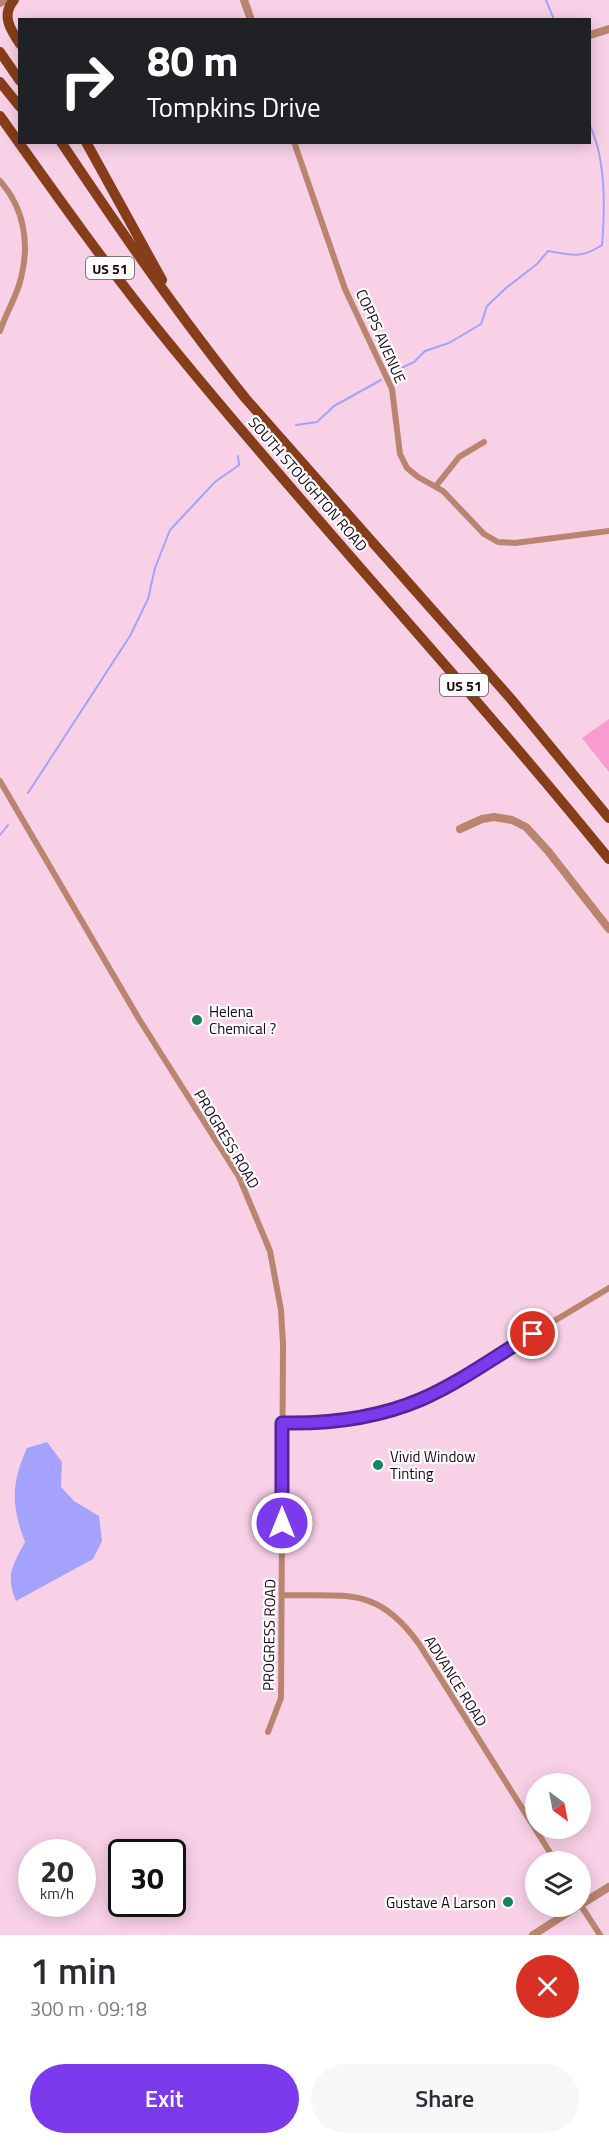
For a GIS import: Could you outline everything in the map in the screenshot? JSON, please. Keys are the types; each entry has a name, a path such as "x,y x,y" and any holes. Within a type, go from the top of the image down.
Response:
{"main road":[{"path":"14,0 7,13 7,20 18,40"},
{"path":"0,52 18,78"},
{"path":"0,82 18,104"},
{"name":"SOUTH STOUGHTON ROAD","path":"0,116 18,142"},
{"name":"SOUTH STOUGHTON ROAD","path":"20,144 61,203 171,346 275,470 501,728 609,859"},
{"path":"54,144 72,158"},
{"name":"SOUTH STOUGHTON ROAD","path":"62,144 170,300 255,410 511,699 609,818"},
{"path":"87,144 157,270 170,300"}],"street":[{"path":"0,3 5,0"},
{"path":"244,0 250,18"},
{"path":"591,36 609,29"},
{"name":"COPPS AVENUE","path":"295,144 345,289 392,389 397,436 403,461 412,473 443,491 476,526 493,540 515,543 609,531"},
{"path":"0,181 16,204 24,227 26,252 21,280 0,331"},
{"path":"436,486 459,457 484,442"},
{"name":"PROGRESS ROAD","path":"0,781 139,1019 245,1189 264,1235 278,1292 282,1344 281,1698 268,1732"},
{"path":"460,828 494,817 507,818 526,827 548,851 609,929"},
{"path":"282,1423 313,1424 342,1420 370,1415 422,1399 609,1288"},
{"name":"ADVANCE ROAD","path":"282,1595 360,1597 384,1608 400,1620 419,1644 549,1851"},
{"path":"591,1898 609,1887"},
{"path":"533,1935 561,1917"},
{"path":"588,1917 600,1935"}],"shaded area":[{"path":"609,719 609,772 582,738"},
{"path":"47,1442 62,1462 61,1487 74,1501 99,1516 102,1541 93,1559 16,1601 11,1584 12,1570 25,1542 15,1506 18,1472 27,1448"}],"waterway":[{"path":"546,0 553,18"},
{"path":"399,369 414,362 425,351 449,343 481,324 487,306 537,264 548,251 570,255 582,254 602,245 604,216 602,169 591,129"},
{"path":"296,425 317,422 334,406 381,380"},
{"path":"28,793 130,636 148,599 155,568 170,530 215,482 239,465 238,456"},
{"path":"0,835 8,825"}],"place":[{"name":"Helena Chemical ?","path":"197,1020"},
{"name":"Vivid Window Tinting","path":"378,1465"},
{"name":"Gustave A Larson","path":"508,1902"}],"route":[{"path":"282,1523 282,1423 313,1424 342,1420 370,1415 422,1399 533,1334"}]}
